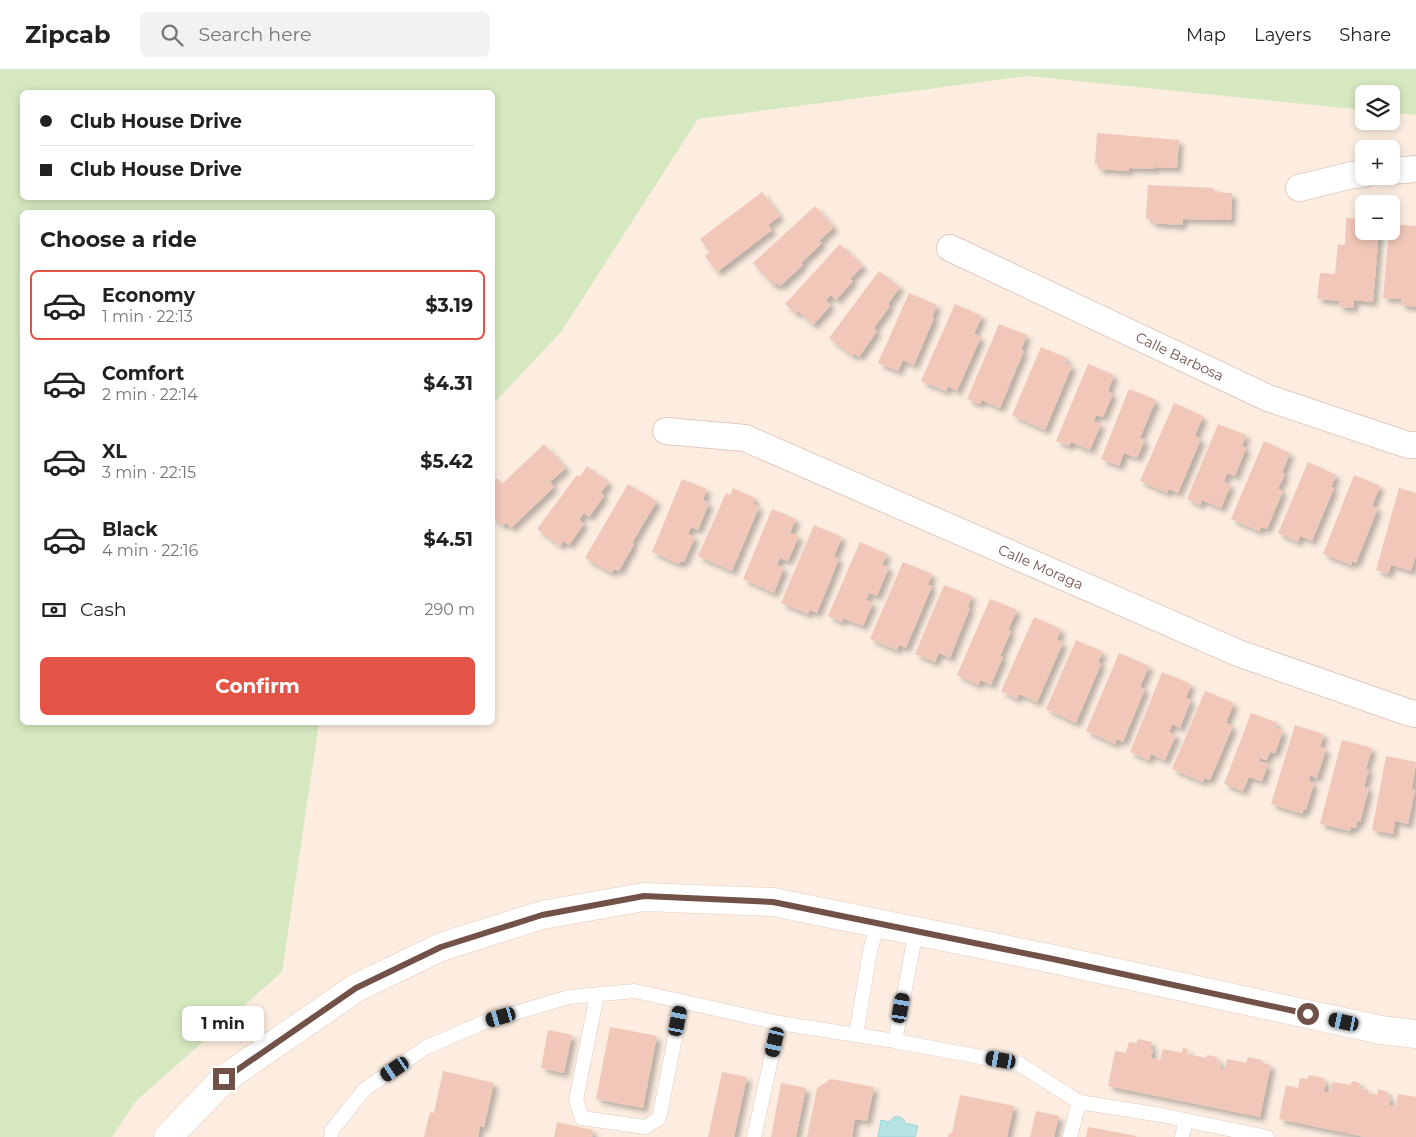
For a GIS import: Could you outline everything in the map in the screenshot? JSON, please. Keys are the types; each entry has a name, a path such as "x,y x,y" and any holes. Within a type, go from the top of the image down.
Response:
{"street":[{"path":"1400,170 1416,169"},
{"path":"1299,188 1355,175"},
{"name":"Calle Barbosa","path":"950,248 1268,398 1408,445 1416,445"},
{"name":"Calle Moraga","path":"666,430 744,438 1238,653 1416,714"},
{"path":"168,1137 224,1079 356,988 441,947 542,915 644,896 773,902 1063,961 1381,1030 1416,1034"}],"lane":[{"path":"856,1035 870,951 878,923"},
{"path":"895,1041 916,931"},
{"path":"331,1137 332,1130 364,1089 426,1048 484,1022 569,998 635,991 779,1023 895,1041 1019,1064 1078,1102 1186,1120 1267,1137"},
{"path":"597,995 576,1100 582,1118 645,1127 659,1119 682,1002"},
{"path":"754,1137 779,1023"},
{"path":"1070,1137 1078,1102"},
{"path":"1182,1137 1186,1120"}],"green space":[{"path":"0,70 1416,70 1416,115 1400,113 1400,85 1355,85 1355,109 1028,76 698,119 561,332 495,402 495,210 20,210 20,725 319,725 282,972 136,1101 112,1137 0,1137"}],"water":[{"path":"894,1117 901,1117 905,1123 918,1126 915,1137 878,1137 881,1120 889,1122"}],"building":[{"path":"1097,133 1179,140 1177,168 1129,168 1129,171 1098,169 1098,164 1095,164"},
{"path":"1148,185 1214,188 1214,192 1232,193 1231,220 1183,219 1182,225 1152,223 1152,219 1146,219"},
{"path":"762,192 780,216 768,225 772,230 717,272 705,256 710,252 700,239"},
{"path":"815,206 834,227 819,241 822,243 801,263 803,265 780,286 777,283 774,286 753,263"},
{"path":"1346,218 1355,218 1355,240 1378,240 1373,302 1354,300 1354,308 1339,307 1339,301 1317,299 1320,273 1335,274 1338,244 1345,245"},
{"path":"1400,225 1416,226 1416,307 1401,305 1401,299 1383,298 1388,240 1400,240"},
{"path":"840,244 863,266 850,279 853,281 836,300 831,295 826,300 831,305 813,325 798,311 796,314 785,304"},
{"path":"879,271 900,287 888,304 890,306 874,328 877,331 859,357 854,353 853,356 829,338"},
{"path":"909,293 937,305 932,317 934,318 914,365 903,360 898,371 878,363"},
{"path":"955,304 982,316 974,334 981,337 957,391 948,386 946,391 921,381"},
{"path":"999,324 1027,335 1021,350 1024,351 1000,408 982,400 980,404 967,399"},
{"path":"1041,347 1067,358 1065,363 1072,366 1045,430 1012,415"},
{"path":"1088,364 1114,375 1108,391 1113,394 1103,417 1096,415 1094,421 1101,424 1090,450 1071,442 1069,446 1056,441"},
{"path":"1129,389 1156,400 1140,438 1145,440 1137,458 1124,453 1119,466 1101,459"},
{"path":"1174,403 1203,416 1195,436 1201,439 1178,493 1169,489 1167,493 1140,481"},
{"path":"1218,424 1246,435 1242,446 1246,448 1235,476 1227,473 1224,482 1231,485 1221,508 1202,500 1200,505 1187,499"},
{"path":"1264,441 1290,453 1282,473 1285,474 1278,489 1283,491 1267,529 1261,527 1259,531 1231,519"},
{"path":"544,444 566,468 550,482 554,487 511,528 506,523 502,526 495,519 495,479 497,478 502,484"},
{"path":"1308,462 1336,475 1331,487 1334,488 1312,541 1300,536 1298,542 1278,533"},
{"path":"587,466 609,482 601,493 604,496 589,517 584,513 579,520 584,524 569,545 564,541 560,546 537,529 577,475 580,477"},
{"path":"1354,475 1380,486 1372,506 1378,508 1356,563 1352,561 1351,565 1323,554"},
{"path":"682,479 707,489 703,500 709,503 698,530 691,527 688,534 695,537 684,562 681,561 679,564 652,552"},
{"path":"628,484 657,501 632,543 634,544 619,571 614,569 612,573 585,558"},
{"path":"733,488 755,498 753,504 759,507 732,571 698,556 726,493 730,495"},
{"path":"1399,488 1416,493 1416,555 1411,571 1391,565 1388,574 1376,570"},
{"path":"772,509 796,519 790,533 799,536 788,561 780,558 777,565 784,568 774,593 743,579"},
{"path":"814,525 842,537 834,557 839,559 817,613 810,610 808,614 781,603"},
{"path":"860,542 887,554 882,565 889,567 877,596 869,593 866,600 873,603 863,626 843,618 842,622 828,616"},
{"path":"903,562 932,574 928,585 932,586 906,648 899,645 897,650 870,639"},
{"path":"944,585 972,596 968,607 970,608 950,658 939,653 935,662 915,654"},
{"path":"990,599 1017,610 1008,630 1011,631 1000,656 1003,657 991,685 981,680 978,685 957,675"},
{"path":"1034,617 1061,629 1057,640 1063,643 1037,702 1019,694 1017,699 1001,691"},
{"path":"1076,640 1103,652 1098,662 1101,664 1076,723 1046,709"},
{"path":"1119,653 1149,666 1140,687 1145,689 1123,742 1117,739 1115,744 1086,731"},
{"path":"1162,672 1191,684 1186,698 1191,700 1180,728 1172,724 1169,732 1176,735 1165,760 1151,754 1149,760 1130,752"},
{"path":"1205,691 1234,703 1226,723 1233,726 1210,780 1204,778 1203,782 1172,769"},
{"path":"1251,713 1278,723 1275,728 1283,731 1275,753 1270,752 1265,760 1260,758 1259,761 1268,764 1262,781 1249,777 1243,791 1224,784"},
{"path":"1295,725 1324,734 1320,747 1326,749 1317,778 1310,775 1309,781 1314,783 1306,810 1304,809 1302,814 1271,804"},
{"path":"1342,740 1372,748 1366,769 1369,770 1364,787 1369,788 1360,822 1357,821 1356,828 1351,827 1350,831 1320,824"},
{"path":"1386,756 1416,762 1412,789 1415,790 1408,824 1395,821 1393,834 1372,830"},
{"path":"610,1027 657,1036 643,1108 596,1099"},
{"path":"548,1030 572,1035 564,1073 541,1068"},
{"path":"1138,1039 1152,1042 1150,1049 1153,1049 1151,1058 1160,1060 1163,1049 1182,1053 1183,1048 1188,1049 1187,1054 1206,1058 1207,1055 1217,1057 1216,1061 1221,1062 1220,1069 1225,1070 1227,1059 1246,1063 1248,1057 1262,1060 1262,1063 1271,1065 1260,1117 1108,1086 1115,1051 1126,1053 1129,1042 1137,1043"},
{"path":"443,1071 494,1083 484,1127 480,1126 478,1137 424,1137 430,1112 434,1113"},
{"path":"722,1072 747,1077 734,1137 708,1137"},
{"path":"1309,1075 1324,1078 1323,1082 1326,1082 1324,1092 1330,1093 1332,1082 1351,1085 1352,1081 1360,1083 1359,1088 1369,1090 1368,1093 1377,1095 1378,1089 1388,1092 1387,1097 1391,1098 1389,1105 1396,1107 1398,1094 1416,1097 1416,1137 1365,1137 1279,1119 1286,1085 1298,1088 1300,1078 1307,1079"},
{"path":"831,1079 874,1087 867,1121 855,1119 852,1137 807,1137 817,1088"},
{"path":"781,1083 806,1088 796,1137 771,1137"},
{"path":"960,1095 1014,1106 1007,1137 948,1137 949,1133 952,1133"},
{"path":"1036,1111 1059,1116 1054,1137 1030,1137"},
{"path":"557,1122 593,1130 592,1137 554,1137"},
{"path":"1088,1127 1136,1136 1136,1137 1086,1137"}],"route":[{"path":"224,1079 275,1042 356,988 441,947 542,915 644,896 773,902 1053,959 1308,1014"}]}
